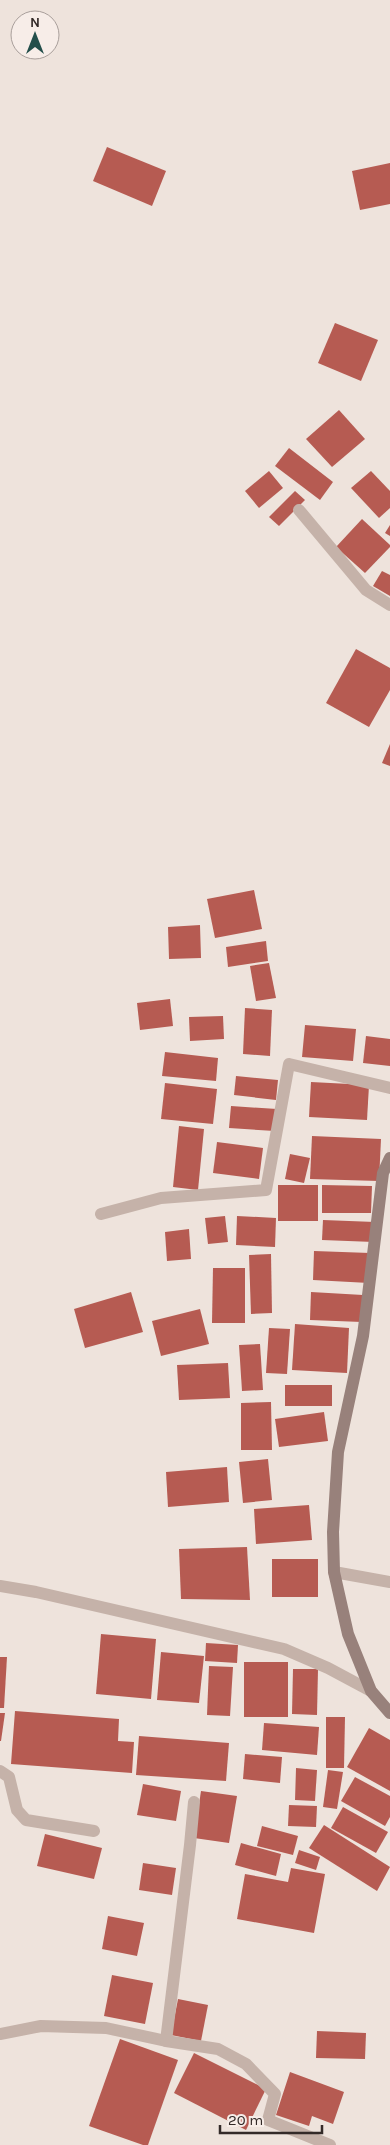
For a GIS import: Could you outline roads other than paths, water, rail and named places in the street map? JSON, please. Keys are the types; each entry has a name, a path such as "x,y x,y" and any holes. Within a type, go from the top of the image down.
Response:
{"street":[{"path":"300,510 366,590 390,605"},
{"path":"101,1214 161,1198 266,1190 289,1064 390,1088"},
{"path":"390,1158 383,1173 364,1336 338,1452 334,1532 334,1572 348,1634 371,1691 390,1713"},
{"path":"334,1572 390,1582"},
{"path":"0,1586 36,1592 284,1649 328,1668 371,1691"},
{"path":"0,1771 10,1777 17,1810 26,1820 94,1831"},
{"path":"166,2041 194,1802"},
{"path":"0,2034 41,2026 106,2028 166,2041 218,2049 246,2064 275,2094 268,2120 330,2145"}]}
